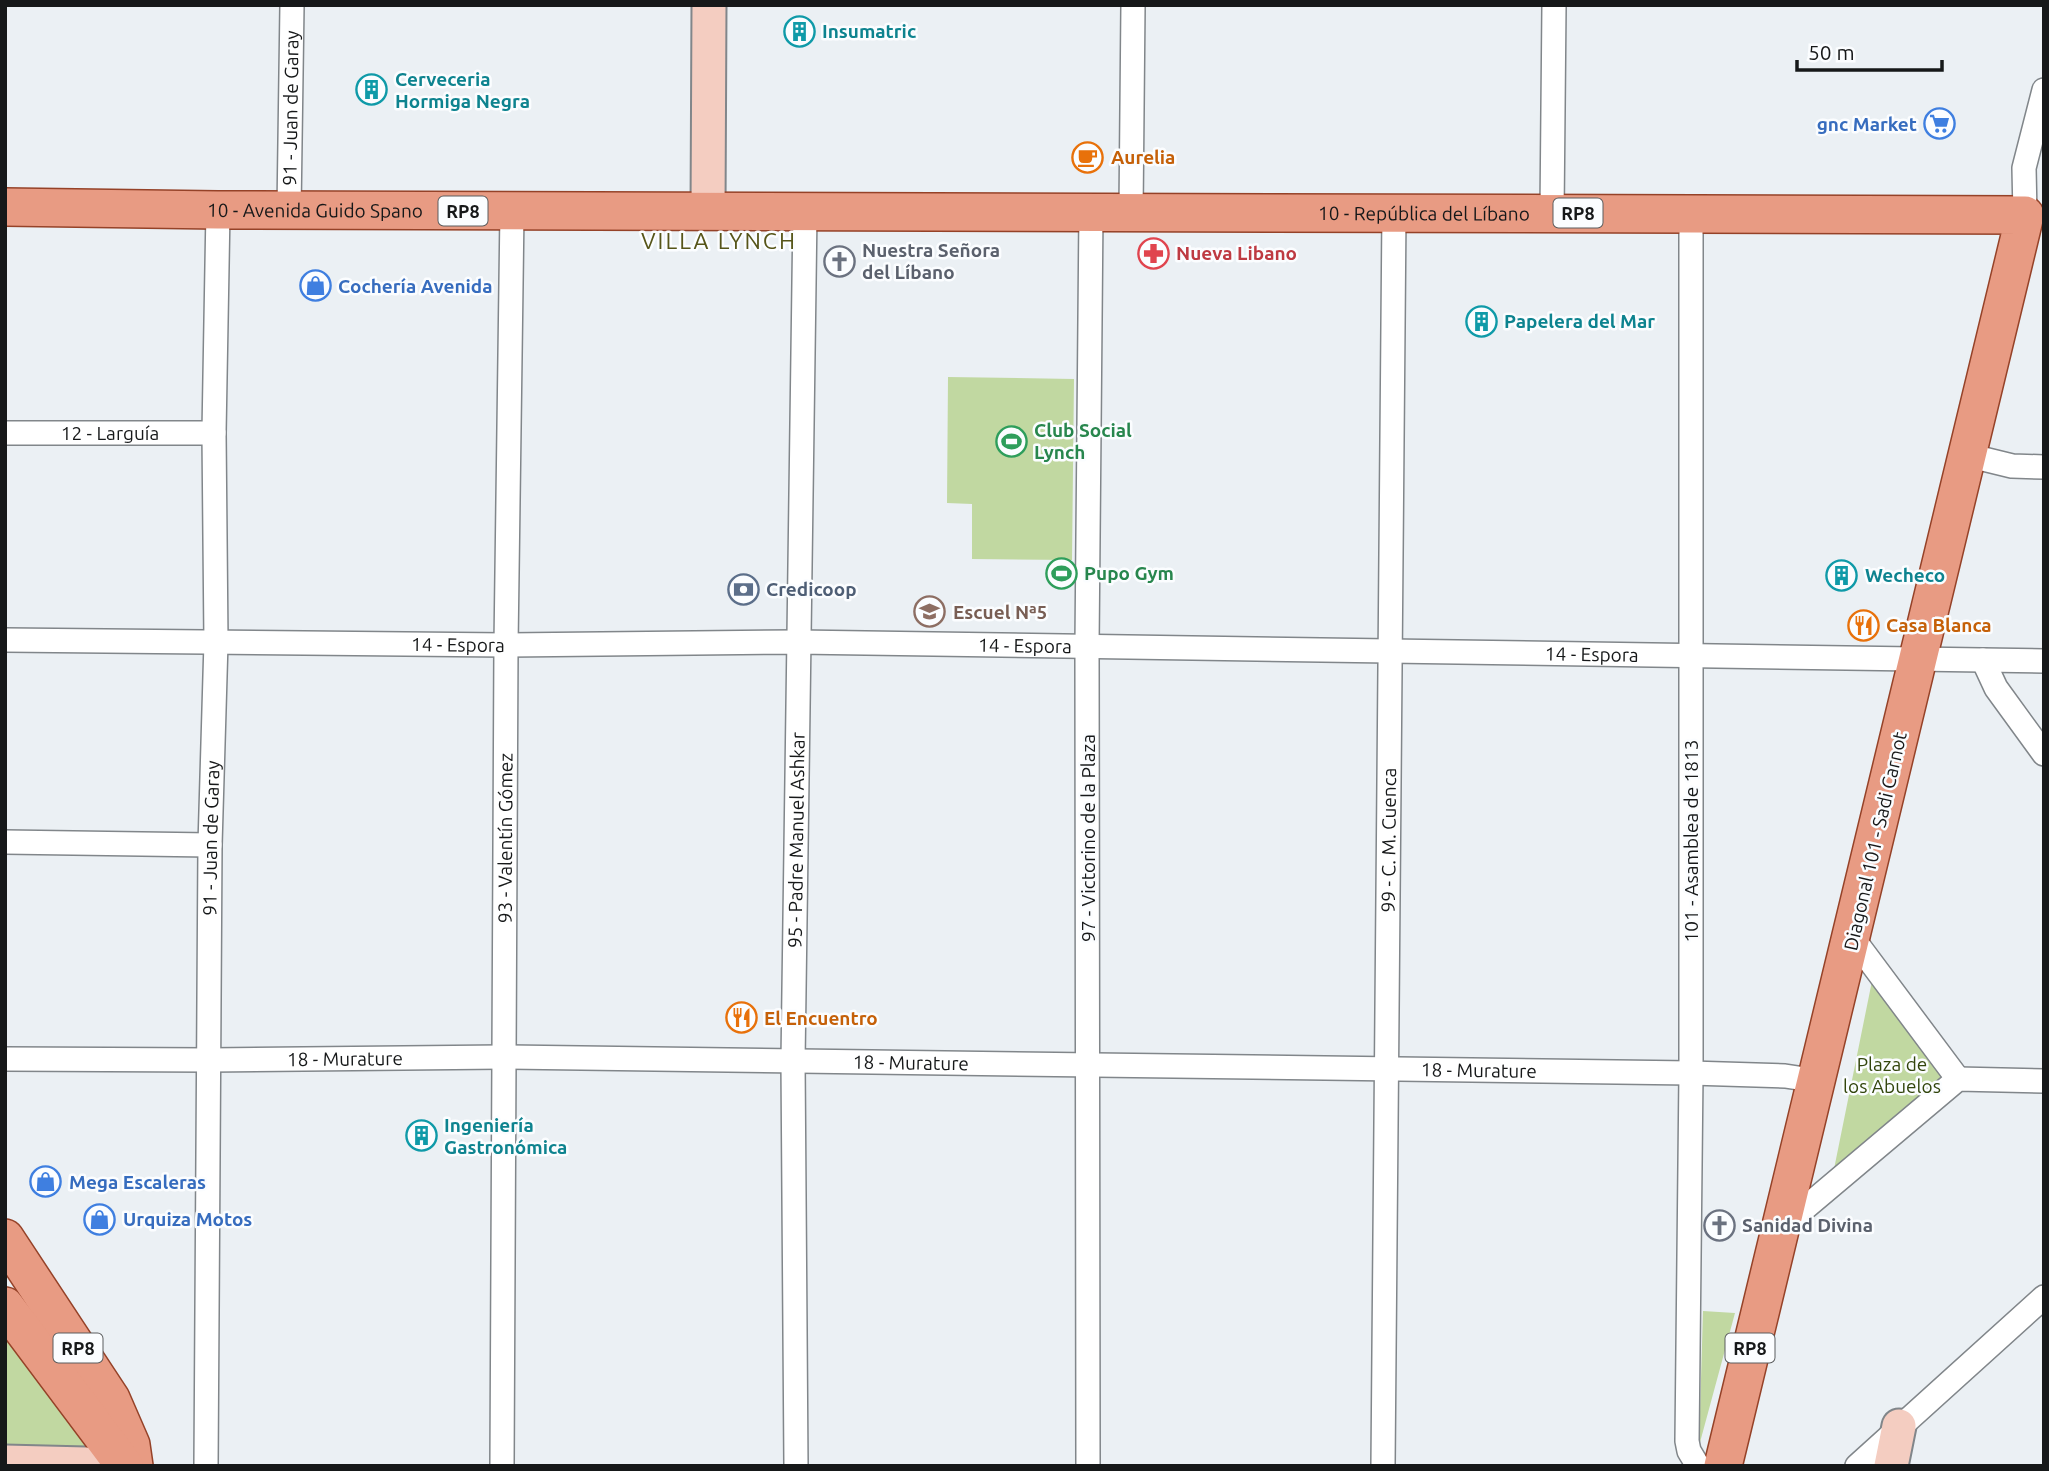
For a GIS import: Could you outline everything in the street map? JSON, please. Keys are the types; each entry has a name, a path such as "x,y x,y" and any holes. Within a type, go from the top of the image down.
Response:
{"main road":[{"name":"10 - República del Líbano","path":"806,212 1691,214 2038,206"},
{"name":"Diagonal 101 - Sadi Carnot","path":"1723,1466 1853,937 1967,455 2038,206"},
{"name":"10 - Avenida Guido Spano","path":"5,207 708,211"},
{"name":"RP8","path":"708,211 806,212"},
{"name":"RP8","path":"5,1237 111,1399 131,1445 134,1466"},
{"path":"5,1306 122,1466"},
{"name":"RP8","path":"5,1318 79,1422 122,1466"}],"street":[{"name":"91 - Juan de Garay","path":"289,210 292,5"},
{"path":"708,211 709,5"},
{"path":"1131,211 1133,5"},
{"path":"1552,213 1554,5"},
{"name":"Diagonal 101 - Sadi Carnot","path":"2038,206 2024,168 2044,90"},
{"name":"91 - Juan de Garay","path":"206,1466 210,845 216,642 214,433 218,210"},
{"name":"93 - Valentín Gómez","path":"502,1466 506,645 512,211"},
{"name":"97 - Victorino de la Plaza","path":"1088,1466 1087,645 1091,211"},
{"name":"95 - Padre Manuel Ashkar","path":"796,1466 793,1061 806,212"},
{"name":"99 - C. M. Cuenca","path":"1383,1466 1394,212"},
{"name":"101 - Asamblea de 1813","path":"1691,214 1691,1073 1687,1441 1689,1451 1698,1466"},
{"name":"12 - Larguía","path":"5,433 214,433"},
{"path":"1967,455 2011,466 2044,467"},
{"name":"14 - Espora","path":"5,640 506,645 798,642 2044,661"},
{"path":"1983,660 1996,688 2044,754"},
{"path":"5,842 210,845"},
{"path":"1853,937 1958,1079"},
{"name":"18 - Murature","path":"5,1059 503,1057 1088,1067 1691,1073 1785,1076 1818,1081"},
{"path":"1779,1230 1958,1079 2044,1082"},
{"path":"1857,1466 2044,1297"},
{"path":"1891,1466 1899,1426"},
{"path":"5,1462 92,1466"}],"green space":[{"name":"Club Social Lynch","path":"948,377 1074,379 1072,560 972,559 972,504 947,503"},
{"name":"Plaza de los Abuelos","path":"1872,981 1945,1081 1832,1179"},
{"path":"1703,1311 1735,1313 1699,1446"},
{"path":"5,1332 8,1332 88,1450 5,1453"}],"place":[{"name":"Insumatric","path":"799,31"},
{"name":"Cerveceria Hormiga Negra","path":"372,90"},
{"name":"gnc Market","path":"1940,124"},
{"name":"Aurelia","path":"1088,157"},
{"name":"Nueva Libano","path":"1153,253"},
{"name":"Nuestra Señora del Líbano","path":"839,261"},
{"name":"Cochería Avenida","path":"315,286"},
{"name":"Papelera del Mar","path":"1481,321"},
{"name":"Club Social Lynch","path":"1011,441"},
{"name":"Pupo Gym","path":"1061,573"},
{"name":"Wecheco","path":"1842,575"},
{"name":"Credicoop","path":"743,589"},
{"name":"Escuel Nª5","path":"930,612"},
{"name":"Casa Blanca","path":"1863,625"},
{"name":"El Encuentro","path":"741,1018"},
{"name":"Ingeniería Gastronómica","path":"421,1136"},
{"name":"Mega Escaleras","path":"46,1182"},
{"name":"Urquiza Motos","path":"100,1219"},
{"name":"Sanidad Divina","path":"1719,1225"}],"district":[{"name":"VILLA LYNCH","path":"719,240"}]}
